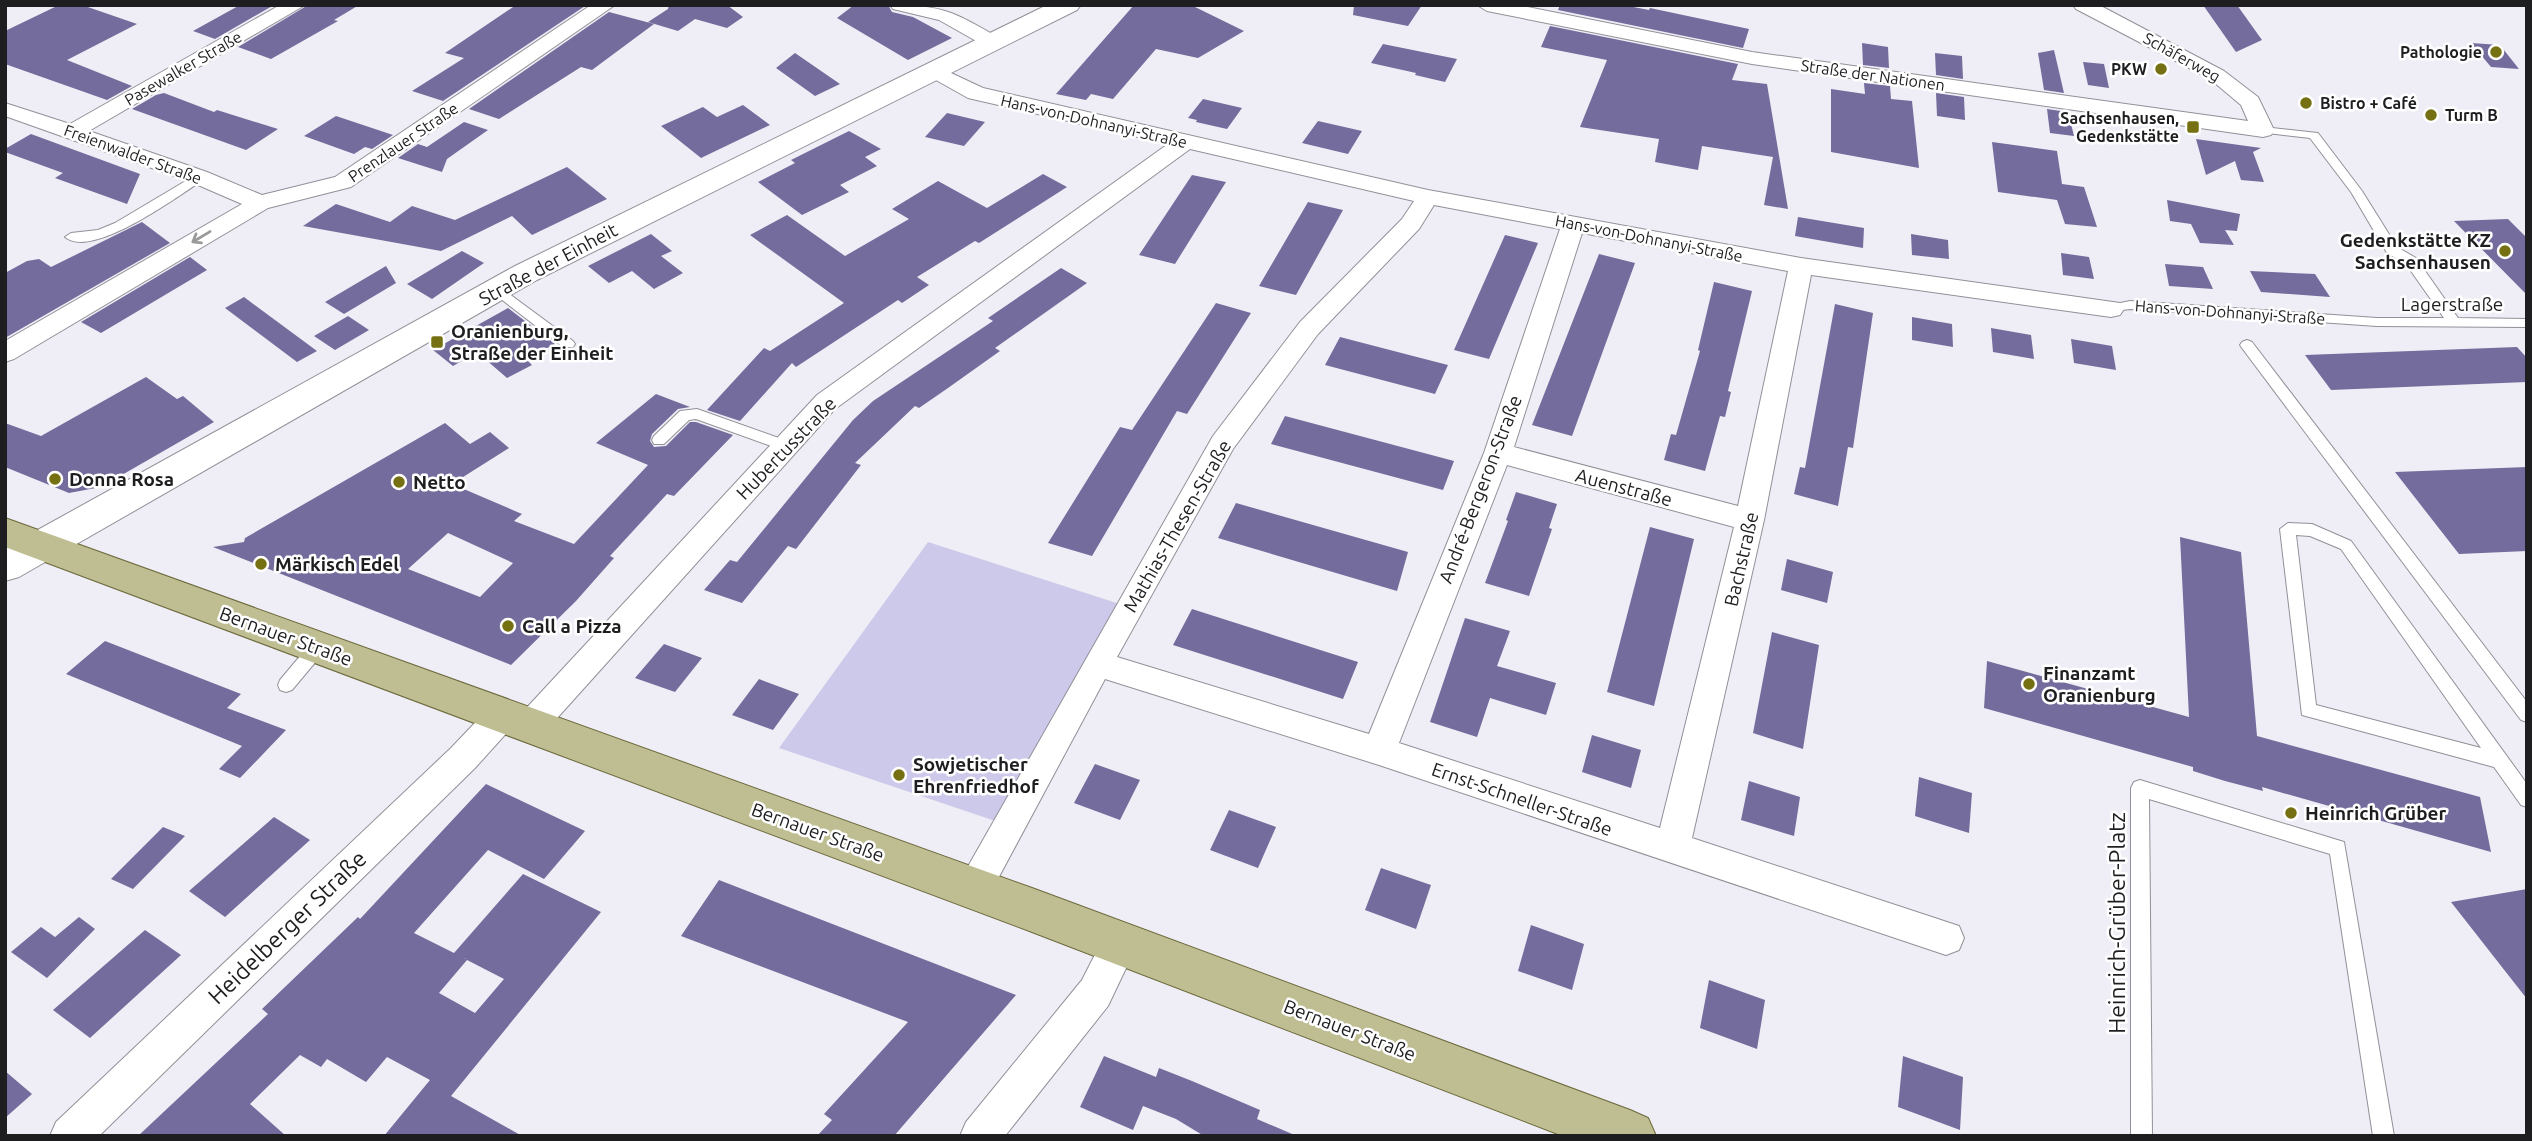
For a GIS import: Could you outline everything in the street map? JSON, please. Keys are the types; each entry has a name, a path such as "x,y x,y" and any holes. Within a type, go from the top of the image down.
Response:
{"main road":[{"name":"Bernauer Straße","path":"22,539 1120,943 1630,1136"}],"street":[{"name":"Pasewalker Straße","path":"72,132 295,5"},
{"name":"Prenzlauer Straße","path":"5,353 260,203 343,182 605,5"},
{"path":"900,5 946,16 992,42"},
{"name":"Straße der Einheit","path":"5,566 22,539 498,289 1068,5"},
{"name":"Straße der Nationen","path":"1487,5 1752,58 2263,130"},
{"name":"Schäferweg","path":"2083,5 2217,75 2250,102 2263,130"},
{"name":"Hans-von-Dohnanyi-Straße","path":"934,71 976,93 1428,197 1801,266 2111,309"},
{"name":"Freienwalder Straße","path":"5,109 199,177 260,203"},
{"name":"Hubertusstraße","path":"516,721 825,402 1185,142"},
{"name":"Mathias-Thesen-Straße","path":"974,889 1223,443 1309,328 1411,224 1428,197"},
{"name":"André-Bergeron-Straße","path":"1379,751 1498,453 1573,224"},
{"name":"Bachstraße","path":"1672,849 1750,520 1801,266"},
{"name":"Auenstraße","path":"1498,453 1750,520"},
{"name":"Ernst-Schneller-Straße","path":"1098,664 1379,751 1946,938"},
{"name":"Heidelberger Straße","path":"70,1136 463,758 516,721"},
{"path":"980,1136 1096,993 1120,943"}],"lane":[{"path":"2263,130 2314,135 2356,191 2392,250 2410,261 2454,323"},
{"path":"71,237 80,239 97,236 199,177"},
{"path":"498,289 568,344"},
{"name":"Hans-von-Dohnanyi-Straße","path":"2111,309 2130,304 2377,322"},
{"name":"Lagerstraße","path":"2377,322 2527,323"},
{"path":"2247,345 2527,715"},
{"path":"659,440 685,415 697,414 785,446"},
{"path":"2501,761 2308,710 2288,529 2312,530 2346,545 2501,761 2527,799"},
{"path":"286,685 317,648"},
{"name":"Heinrich-Grüber-Platz","path":"2142,1136 2140,788 2338,849 2384,1136"}],"shaded area":[{"path":"928,542 1129,607 1010,826 779,748"}],"building":[{"path":"59,5 82,5 137,24 67,60 132,86 107,100 5,64 5,31"},
{"path":"240,5 274,5 215,39 193,31"},
{"path":"308,5 359,5 334,20 338,21 271,59 238,47"},
{"path":"516,5 585,6 443,101 412,91 464,58 445,53"},
{"path":"669,5 727,5 743,17 727,28 695,19 678,31 648,22 668,9"},
{"path":"854,5 888,5 892,12 913,17 952,38 908,60 837,18"},
{"path":"1134,5 1191,5 1244,31 1198,58 1156,49 1113,99 1091,94 1086,100 1056,94"},
{"path":"1354,5 1422,5 1408,26 1353,15"},
{"path":"1560,5 1650,8 1749,29 1743,48 1558,10"},
{"path":"2203,5 2237,5 2262,40 2236,52"},
{"path":"609,12 654,24 592,70 581,67 499,119 469,109"},
{"path":"1550,26 1738,64 1732,80 1767,84 1788,209 1764,205 1773,157 1702,146 1698,170 1655,162 1659,139 1580,127 1607,60 1541,47"},
{"path":"1862,43 1888,47 1889,68 1863,65"},
{"name":"Pathologie","path":"2471,43 2500,45 2519,69 2491,67"},
{"path":"1383,44 1457,59 1445,82 1371,63"},
{"path":"2054,50 2064,93 2044,90 2038,53"},
{"path":"795,53 840,84 815,96 776,68"},
{"path":"1935,53 1962,56 1963,79 1936,75"},
{"path":"2083,62 2104,64 2109,88 2088,85"},
{"path":"1864,83 1890,86 1891,99 1912,101 1919,168 1831,152 1831,89 1865,94"},
{"path":"164,93 214,112 217,110 278,129 246,150 132,109"},
{"path":"1936,93 1964,97 1965,120 1937,116"},
{"path":"1203,99 1242,108 1227,129 1188,118"},
{"path":"743,105 770,125 701,158 661,126 703,107 717,117"},
{"path":"2047,109 2068,112 2074,136 2050,133"},
{"path":"947,113 985,122 964,146 925,137"},
{"path":"336,116 393,135 372,149 365,147 354,154 304,136"},
{"path":"1318,121 1362,131 1348,154 1302,143"},
{"path":"464,122 488,130 447,159 442,172 398,158 418,144 427,147"},
{"path":"849,131 881,149 865,157 877,166 840,185 849,192 802,215 758,182 795,163 791,160"},
{"path":"31,134 140,174 127,204 55,178 63,173 5,152 5,149"},
{"path":"2196,139 2261,148 2253,152 2264,182 2241,180 2235,161 2206,175"},
{"path":"1992,142 2057,151 2062,184 2084,187 2097,227 2065,224 2057,200 1998,192"},
{"path":"567,167 607,199 532,235 512,216 441,251 303,226 336,204 390,222 412,206 455,220"},
{"path":"1043,174 1067,187 979,243 975,241 917,277 929,285 902,303 898,300 796,367 792,363 740,421 707,410 764,348 770,351 844,303 750,235 787,215 845,256 909,219 892,209 938,181 987,208"},
{"path":"1192,175 1226,182 1175,264 1139,255"},
{"path":"2167,200 2240,214 2237,231 2225,230 2234,245 2200,243 2191,224 2170,221"},
{"path":"1308,202 1343,210 1296,295 1259,286"},
{"path":"1798,217 1864,228 1863,248 1795,236"},
{"name":"Gedenkstätte KZ Sachsenhausen","path":"2508,219 2527,238 2527,295 2454,221"},
{"path":"142,222 170,243 5,338 5,273 27,261 39,259 51,267"},
{"path":"651,234 672,251 661,256 683,273 654,289 632,271 609,283 588,266"},
{"path":"1911,234 1948,240 1949,259 1912,255"},
{"path":"1505,235 1538,243 1489,359 1454,350"},
{"path":"462,251 484,263 432,299 407,284"},
{"path":"2061,253 2089,257 2094,279 2063,275"},
{"path":"1599,254 1635,263 1572,436 1532,425"},
{"path":"190,257 207,270 101,333 81,322"},
{"path":"2165,264 2203,267 2213,289 2169,286"},
{"path":"386,266 396,283 344,314 325,302"},
{"path":"1061,268 1087,283 995,348 1000,351 919,408 915,406 855,463 861,465 796,549 788,546 742,603 704,590 730,560 737,562 853,420 873,401 993,321 988,318"},
{"path":"2250,271 2315,274 2330,297 2261,292"},
{"path":"1714,282 1752,291 1728,391 1731,392 1725,417 1720,416 1705,471 1664,460 1671,434 1676,435 1700,351 1698,350"},
{"path":"244,297 317,351 297,362 225,308"},
{"path":"1216,303 1251,313 1187,414 1177,411 1092,556 1048,543 1120,427 1132,430"},
{"path":"1835,304 1873,313 1853,448 1848,447 1838,506 1794,494 1800,467 1805,468"},
{"path":"508,308 555,344 526,359 532,365 507,378 477,352 453,366 433,350"},
{"path":"348,316 369,330 335,350 314,336"},
{"path":"1912,317 1952,324 1953,347 1912,340"},
{"path":"1991,328 2031,335 2034,359 1993,352"},
{"path":"1340,337 1448,365 1435,394 1325,365"},
{"path":"2071,339 2112,346 2116,370 2074,363"},
{"path":"2517,347 2527,358 2527,382 2331,390 2305,355"},
{"path":"146,377 177,399 183,396 214,422 101,487 69,493 5,467 5,423 41,436"},
{"path":"656,394 690,407 678,409 652,434 650,441 654,447 666,446 690,422 733,435 674,496 667,494 610,556 614,558 576,601 511,665 213,547 244,542 245,538 445,423 470,444 490,432 509,448 452,484 522,514 514,521 574,544 648,465 596,443","holes":["448,533 513,563 480,597 408,569"]},
{"path":"1285,416 1454,461 1443,490 1271,444"},
{"path":"2527,467 2527,551 2459,554 2395,472"},
{"path":"1516,492 1557,504 1549,528 1552,529 1529,596 1485,583"},
{"path":"1236,503 1408,552 1397,591 1218,538"},
{"path":"1650,527 1694,539 1654,706 1607,692"},
{"name":"Finanzamt Oranienburg","path":"2180,537 2241,552 2257,736 2480,797 2491,852 2262,787 2263,791 2225,781 2193,771 2193,767 1984,708 1987,661 2189,717"},
{"path":"1787,559 1833,572 1827,603 1781,590"},
{"path":"1192,609 1358,662 1343,699 1173,645"},
{"path":"1465,618 1510,631 1497,666 1556,683 1546,715 1490,698 1477,737 1430,722"},
{"path":"1772,632 1819,645 1803,749 1753,733"},
{"path":"105,641 241,694 227,708 286,730 240,778 219,769 242,746 66,674"},
{"path":"664,644 702,658 675,692 635,678"},
{"path":"759,679 799,694 773,730 732,715"},
{"path":"1592,735 1641,750 1631,788 1582,772"},
{"path":"1095,764 1140,780 1120,820 1074,803"},
{"path":"1919,777 1972,793 1969,833 1915,816"},
{"path":"1749,781 1800,797 1794,836 1741,820"},
{"path":"486,784 585,831 544,879 488,850 414,933 454,953 523,874 601,912 451,1096 522,1136 384,1136 430,1080 387,1057 366,1082 327,1059 321,1067 300,1055 250,1104 286,1136 138,1136 268,1014 262,1009 358,917 360,919","holes":["467,960 504,979 475,1013 439,993"]},
{"path":"1229,810 1276,827 1258,868 1210,850"},
{"path":"274,817 310,840 225,917 189,891"},
{"path":"163,827 185,836 133,889 111,879"},
{"path":"1381,868 1431,885 1416,929 1365,910"},
{"path":"719,880 1016,995 894,1136 817,1136 832,1120 824,1114 908,1022 681,936"},
{"path":"2527,889 2527,999 2451,902"},
{"path":"79,917 95,929 47,978 11,952 41,927 55,937"},
{"path":"1531,925 1584,944 1572,990 1518,971"},
{"path":"145,930 181,955 90,1038 53,1010"},
{"path":"1709,980 1765,1000 1757,1049 1700,1028"},
{"path":"1104,1056 1156,1077 1159,1068 1192,1081 1260,1110 1257,1119 1297,1136 1204,1136 1176,1119 1143,1106 1133,1130 1080,1107"},
{"path":"1903,1056 1963,1077 1960,1130 1898,1107"},
{"path":"5,1071 32,1094 5,1118"}],"place":[{"name":"Pathologie","path":"2496,52"},
{"name":"PKW","path":"2161,69"},
{"name":"Bistro + Café","path":"2306,103"},
{"name":"Turm B","path":"2431,115"},
{"name":"Sachsenhausen, Gedenkstätte","path":"2193,127"},
{"name":"Gedenkstätte KZ Sachsenhausen","path":"2505,251"},
{"name":"Oranienburg, Straße der Einheit","path":"437,342"},
{"name":"Donna Rosa","path":"55,479"},
{"name":"Netto","path":"399,482"},
{"name":"Märkisch Edel","path":"261,564"},
{"name":"Call a Pizza","path":"508,626"},
{"name":"Finanzamt Oranienburg","path":"2029,684"},
{"name":"Sowjetischer Ehrenfriedhof","path":"899,775"},
{"name":"Heinrich Grüber","path":"2291,813"}]}
